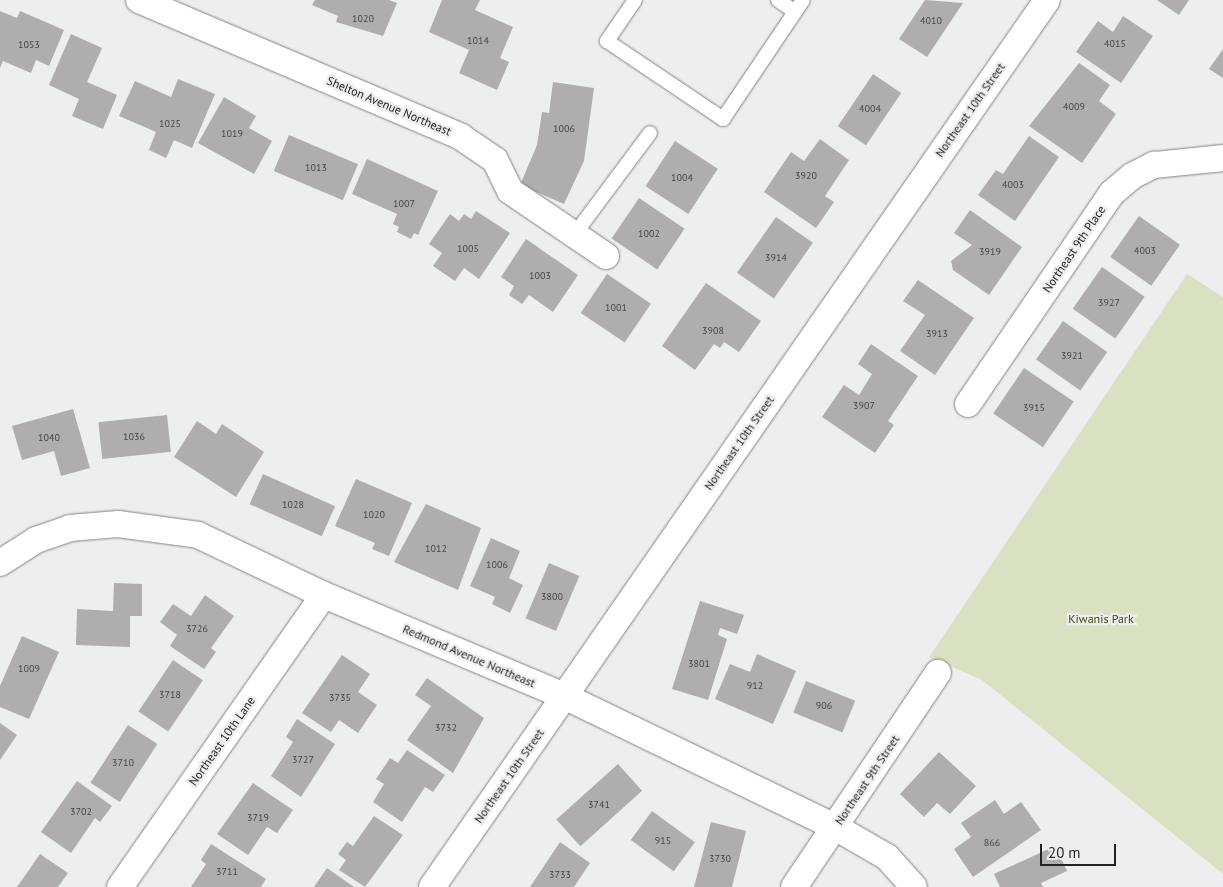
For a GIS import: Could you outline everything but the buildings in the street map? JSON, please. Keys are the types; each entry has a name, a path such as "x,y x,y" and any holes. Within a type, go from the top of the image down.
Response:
{"street":[{"name":"Shelton Avenue Northeast","path":"139,0 462,137 495,160 510,191 606,256"},
{"name":"Northeast 10th Street","path":"432,887 1047,0"},
{"name":"Northeast 9th Place","path":"968,404 1112,193 1132,176 1154,165 1223,158"},
{"name":"Redmond Avenue Northeast","path":"0,563 36,540 70,528 118,524 198,535 324,596 564,696 836,827 887,857 914,887"},
{"name":"Northeast 10th Lane","path":"120,887 324,596"},
{"name":"Northeast 9th Street","path":"794,887 938,673"}],"lane":[{"path":"635,0 607,41 723,119 799,6 778,0"},
{"path":"574,235 650,132"}],"green space":[{"name":"Kiwanis Park","path":"1187,274 1223,297 1223,874 982,680 929,657"}]}
